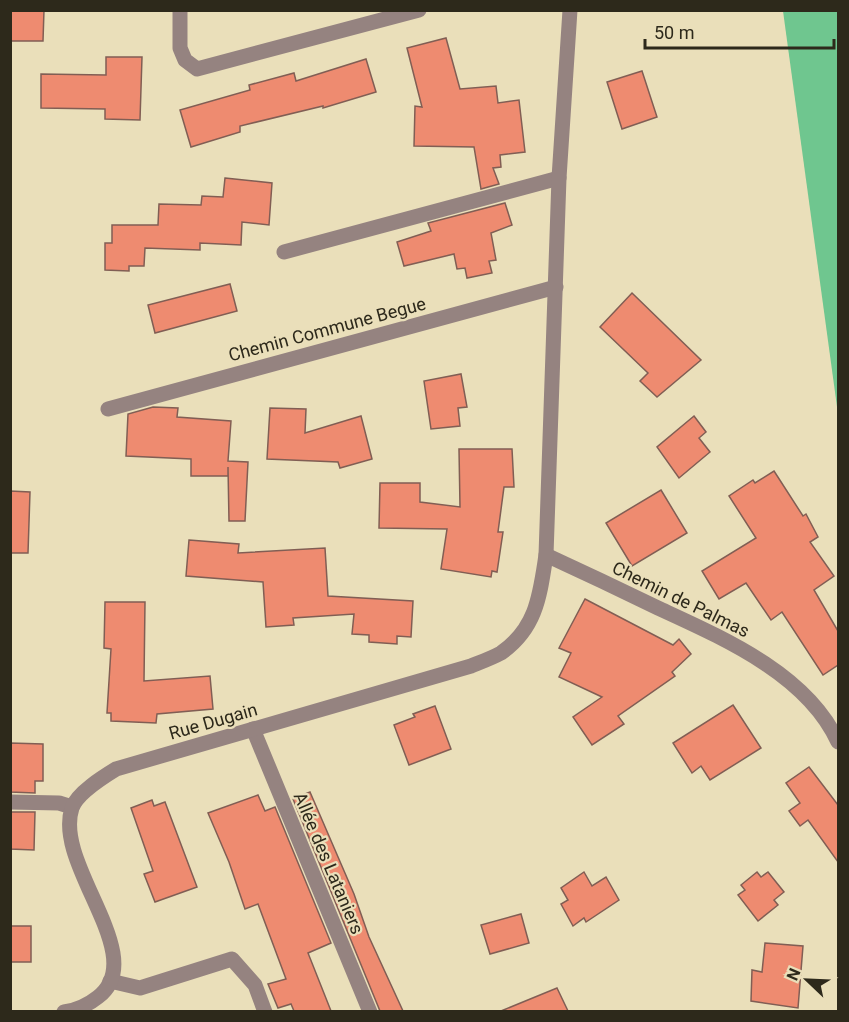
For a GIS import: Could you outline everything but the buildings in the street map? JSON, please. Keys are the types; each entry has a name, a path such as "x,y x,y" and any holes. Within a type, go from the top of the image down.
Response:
{"street":[{"path":"180,10 180,48 185,60 197,69 418,10"},
{"path":"546,555 559,178 570,10"},
{"path":"284,252 559,178"},
{"name":"Chemin Commune Begue","path":"108,409 556,287"},
{"name":"Rue Dugain","path":"72,807 91,785 116,769 471,666 501,652 525,630 540,600 546,555"},
{"name":"Chemin de Palmas","path":"546,555 728,640 790,681 813,703 834,732 838,742"},
{"name":"Allée des Lataniers","path":"253,729 370,1011"},
{"path":"10,802 59,803 72,807 70,828 74,856 113,947 115,969 108,989 97,999 76,1011 64,1011"},
{"path":"110,981 140,988 232,959 255,985 265,1011"}],"green space":[{"path":"783,11 838,11 838,414"}]}
